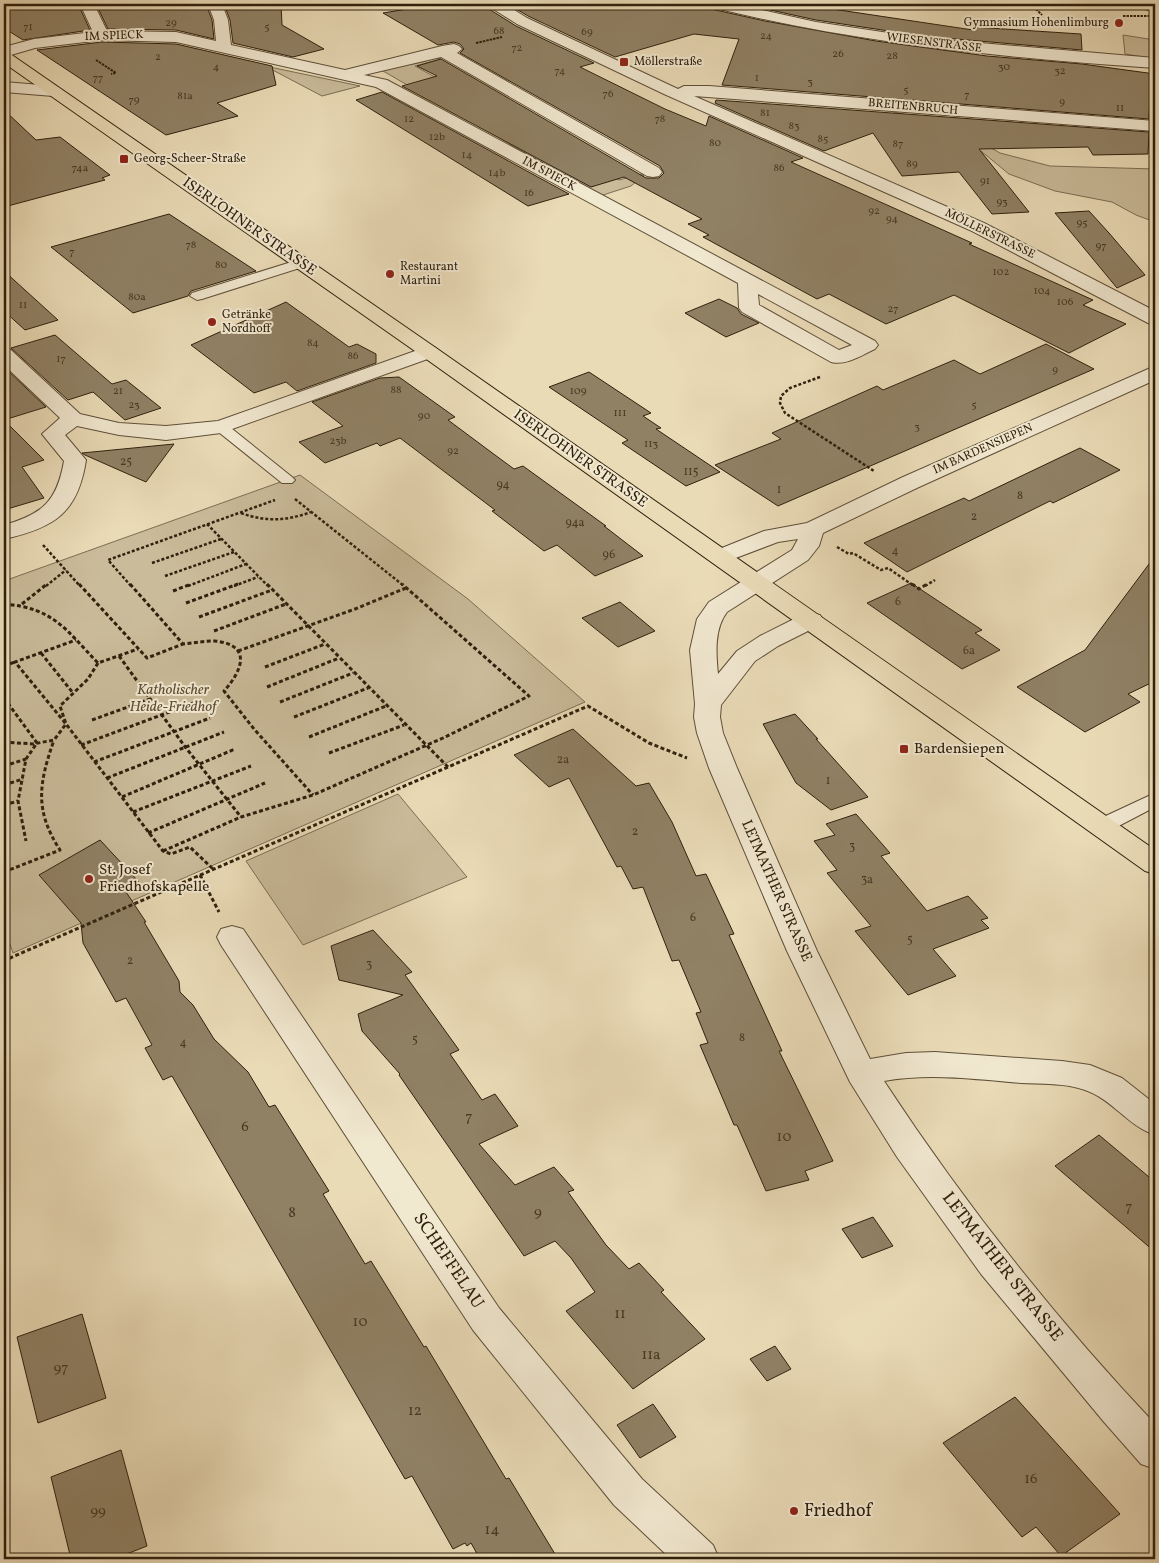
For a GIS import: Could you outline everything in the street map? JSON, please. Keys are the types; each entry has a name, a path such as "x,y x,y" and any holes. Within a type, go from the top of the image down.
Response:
{"main road":[{"name":"ISERLOHNER STRASSE","path":"4,56 756,581 1155,864"}],"street":[{"path":"87,4 102,34"},
{"path":"215,4 221,20 224,47"},
{"name":"MÖLLERSTRASSE","path":"495,4 539,28 670,90 978,227 1155,319"},
{"name":"WIESENSTRASSE","path":"716,4 816,26 913,41 1006,52 1115,58 1155,63"},
{"name":"IM SPIECK","path":"4,52 34,44 102,34 176,36 381,82 748,282 868,345 843,356"},
{"path":"448,50 653,172"},
{"name":"IM SPIECK","path":"348,74 448,50"},
{"path":"4,87 53,91"},
{"name":"BREITENBRUCH","path":"670,90 709,91 1155,126"},
{"path":"748,282 749,308 838,358 843,356"},
{"path":"4,354 73,419 120,429 166,433 221,427 429,352"},
{"name":"IM BARDENSIEPEN","path":"720,557 772,536 813,529 900,487 1155,372"},
{"path":"4,532 26,526 62,504 73,482 75,460 53,434 73,419"},
{"path":"756,581 800,555 807,546 813,529"},
{"name":"LETMATHER STRASSE","path":"756,581 718,607 709,619 703,650 708,704 707,717 710,733 723,768 802,951 861,1073 909,1147 994,1263 1117,1410 1155,1451"},
{"path":"708,704 746,656 769,641 811,620"},
{"name":"SCHEFFELAU","path":"232,936 486,1319 628,1492 698,1559"},
{"path":"861,1073 906,1065 935,1064 1062,1073 1090,1078 1110,1087 1155,1122"}],"lane":[{"path":"197,296 301,263"},
{"path":"221,427 289,487"},
{"path":"1102,826 1155,799"}],"path":[{"path":"1031,4 1042,15"},
{"path":"1118,4 1155,11"},
{"path":"1123,16 1155,16"},
{"path":"448,50 539,28"},
{"path":"97,65 102,64"},
{"path":"843,356 837,370 790,388 781,396 780,403 785,412 900,487"},
{"path":"163,851 241,818 313,795 425,746 529,696 407,588 311,512 289,487 241,512 108,560 183,644"},
{"path":"241,512 256,519 273,520 292,519 311,512"},
{"path":"207,524 404,725 448,767"},
{"path":"26,526 147,658 183,644 223,642 238,651 242,657 241,668 236,679 224,691 254,729 313,795"},
{"path":"813,529 849,554 853,553 881,570 888,568 919,589 936,580"},
{"path":"152,563 221,538"},
{"path":"165,576 234,552"},
{"path":"172,590 246,564"},
{"path":"22,604 66,570"},
{"path":"186,603 258,577"},
{"path":"238,651 407,588"},
{"path":"199,617 272,590"},
{"path":"4,604 22,604 40,609 62,624 98,663"},
{"path":"214,631 286,604"},
{"path":"4,666 76,640"},
{"path":"265,667 325,644"},
{"path":"66,724 60,706 88,679 98,663 138,649"},
{"path":"41,653 73,694"},
{"path":"119,656 186,748 241,818"},
{"path":"268,687 339,658"},
{"path":"15,662 66,724 163,851 171,854 190,847 213,869"},
{"path":"280,702 353,673"},
{"path":"294,717 368,688"},
{"path":"4,698 37,743"},
{"path":"92,720 150,699"},
{"path":"81,745 196,702"},
{"path":"309,737 386,706"},
{"path":"4,954 10,958 588,706 649,743 691,760"},
{"path":"94,762 210,718"},
{"path":"4,872 60,850 46,825 42,800 44,767 54,740 66,724"},
{"path":"328,753 404,725"},
{"path":"107,778 224,732"},
{"path":"4,742 37,743 54,740"},
{"path":"26,840 18,801 26,759 37,743"},
{"path":"122,797 235,749"},
{"path":"4,766 26,759"},
{"path":"133,812 251,766"},
{"path":"4,785 22,779"},
{"path":"148,833 266,783"},
{"path":"4,805 18,801"},
{"path":"200,875 232,936"}],"green space":[{"path":"1123,35 1155,40 1155,59 1125,54"},
{"path":"424,59 441,59 415,66 619,180 641,174 644,175 631,186 600,196 383,71 384,69 410,62 413,64 426,61"},
{"path":"265,66 360,86 322,96"},
{"path":"894,112 977,140 1000,153 1050,166 1155,169 1155,222 1136,215 1112,202 1055,191 1009,174 981,151 968,162 890,119"},
{"name":"Katholischer Heide-Friedhof","path":"300,475 468,599 585,702 13,953 4,927 4,581"},
{"path":"398,794 467,877 303,945 246,861"}],"building":[{"path":"4,4 78,4 90,30 23,40 4,28"},
{"path":"96,4 206,4 212,20 214,39 176,30 108,29"},
{"path":"224,4 281,4 282,25 324,49 293,57 233,43 230,20"},
{"path":"438,4 486,4 489,9 516,26 594,63 580,67 665,109 706,126 709,116 803,158 791,162 972,243 969,244 1093,300 1083,305 1126,324 1069,353 954,295 886,324 829,294 817,299 703,237 709,235 688,224 702,219 624,177 591,187 402,86 437,76 417,66 441,59 646,178 659,178 664,173 660,166 460,53 464,49 460,44 454,42 438,45 383,13"},
{"path":"508,4 707,4 711,9 765,21 876,41 987,56 1082,64 1155,74 1150,95 1149,119 722,85 739,39 694,34 615,57 528,16"},
{"path":"743,4 799,4 973,30 973,27 1081,34 1082,50 922,36 816,20"},
{"path":"102,42 176,44 272,66 276,85 217,103 238,116 166,135 37,50"},
{"path":"382,92 569,194 528,206 356,100"},
{"path":"716,100 1149,132 1148,154 1093,155 1088,147 979,149 1029,212 992,214 959,172 902,176 873,133 824,151 715,103"},
{"path":"4,110 36,140 60,137 110,175 102,178 105,180 4,207"},
{"path":"1089,211 1145,275 1117,288 1055,213"},
{"path":"169,214 256,271 191,291 188,296 133,313 51,247"},
{"path":"4,271 58,320 25,330 4,311"},
{"path":"719,299 737,308 741,314 759,323 726,337 685,313"},
{"path":"286,302 349,347 357,344 376,354 376,363 297,391 286,382 254,393 191,345"},
{"path":"55,335 112,384 126,380 161,408 125,420 93,392 68,400 11,348"},
{"path":"1046,344 1094,369 778,506 715,465 781,439 772,433 877,386 883,390 954,360 980,374"},
{"path":"4,367 46,407 4,420"},
{"path":"589,372 651,413 643,416 661,428 656,429 720,472 686,486 622,443 628,440 549,387"},
{"path":"399,377 455,417 448,420 514,469 523,466 606,526 604,526 643,556 595,576 557,545 544,551 492,511 495,510 400,438 380,446 377,443 325,463 299,442 343,426 312,402 380,378"},
{"path":"4,420 44,460 22,467 44,498 4,510"},
{"path":"174,444 146,482 82,453"},
{"path":"1080,448 1120,470 1053,503 1050,501 907,572 864,543 964,498 969,501"},
{"path":"1155,556 1155,681 1128,694 1140,702 1085,732 1017,687 1085,650"},
{"path":"911,583 982,630 975,633 1000,650 962,669 867,603"},
{"path":"620,602 655,631 618,647 582,618"},
{"path":"795,714 868,797 831,810 796,783 763,724"},
{"path":"573,729 636,786 649,783 672,822 696,876 706,874 734,934 729,935 782,1051 779,1051 833,1161 805,1171 809,1180 766,1191 737,1125 734,1125 700,1045 708,1043 696,1013 701,1012 679,960 672,961 643,887 633,889 621,866 617,867 569,778 549,787 514,755"},
{"path":"856,814 890,853 881,856 927,911 968,896 988,918 981,920 989,928 933,949 956,976 908,995 855,931 871,926 827,873 837,870 814,841 835,835 826,824"},
{"path":"100,840 139,882 124,889 146,922 144,922 179,981 180,992 193,1005 214,1039 248,1072 269,1107 275,1105 329,1191 323,1194 365,1264 371,1261 424,1347 426,1346 506,1479 509,1478 558,1559 480,1559 471,1543 467,1546 465,1543 453,1549 412,1476 405,1479 172,1076 163,1080 145,1048 152,1045 126,998 116,1002 83,943 81,923 39,875"},
{"path":"373,930 412,972 405,975 459,1050 450,1054 482,1100 495,1094 518,1126 479,1144 515,1185 554,1167 574,1190 568,1192 606,1245 629,1269 639,1263 664,1290 661,1292 705,1339 633,1389 566,1311 595,1292 571,1258 555,1241 524,1256 400,1074 362,1031 358,1014 403,995 339,980 331,946"},
{"path":"1099,1135 1155,1182 1155,1252 1055,1166"},
{"path":"873,1217 893,1246 862,1258 842,1229"},
{"path":"82,1314 106,1398 38,1423 17,1337"},
{"path":"775,1346 791,1369 767,1381 750,1359"},
{"path":"1015,1397 1120,1514 1061,1556 1036,1527 1022,1537 943,1443"},
{"path":"653,1404 676,1437 640,1458 617,1425"},
{"path":"121,1450 147,1546 114,1559 71,1559 51,1477"}],"place":[{"name":"Gymnasium Hohenlimburg","path":"1119,23"},
{"name":"Möllerstraße","path":"624,62"},
{"name":"Georg-Scheer-Straße","path":"124,159"},
{"name":"Restaurant Martini","path":"390,274"},
{"name":"Getränke Nordhoff","path":"212,322"},
{"name":"Bardensiepen","path":"904,749"},
{"name":"St. Josef Friedhofskapelle","path":"89,879"},
{"name":"Friedhof","path":"794,1511"}]}
